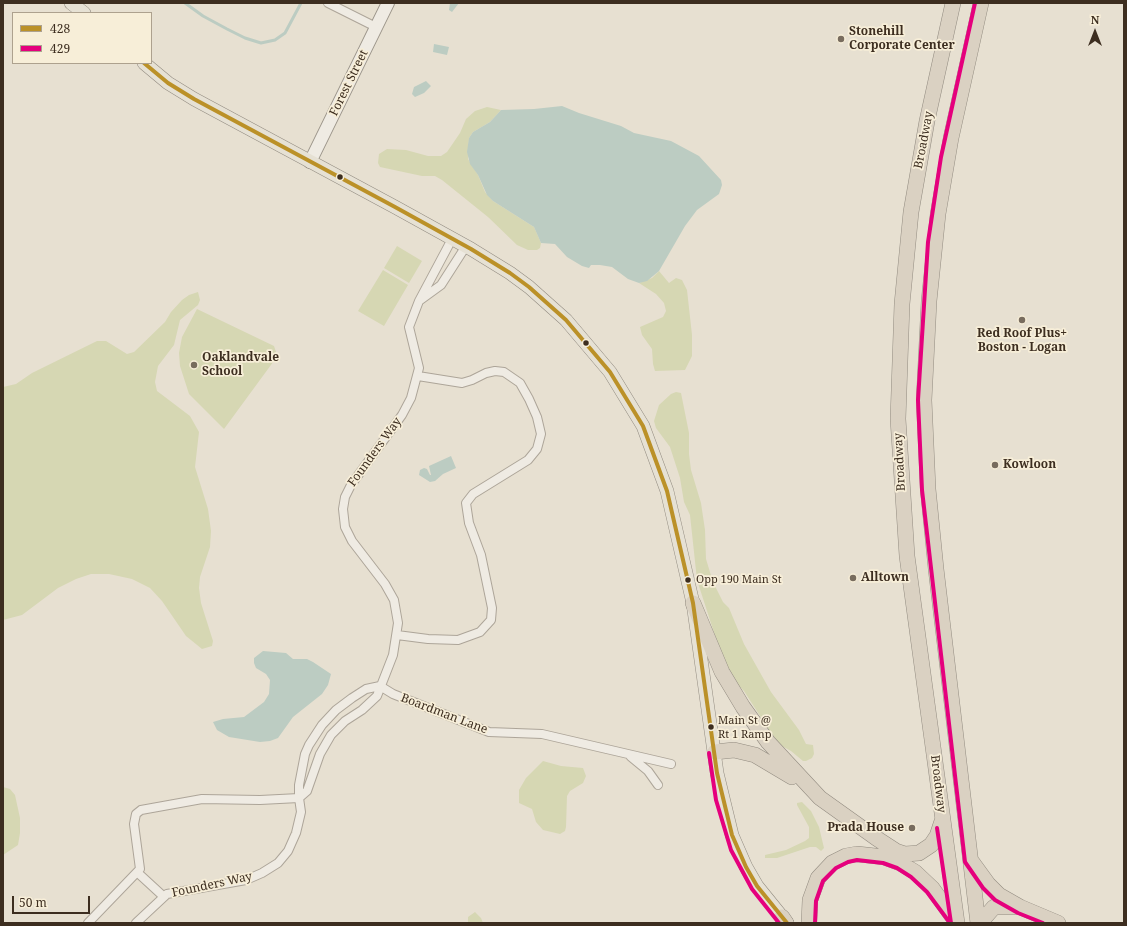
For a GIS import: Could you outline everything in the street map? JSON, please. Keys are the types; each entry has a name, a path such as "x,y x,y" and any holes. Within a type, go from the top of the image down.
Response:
{"highway":[{"name":"Broadway","path":"953,3 927,121 911,212 902,304 898,374 899,454 904,526 942,820 957,923"},
{"name":"Broadway","path":"979,923 935,561 928,489 924,400 929,301 938,214 950,145 981,3"},
{"path":"693,603 722,672 743,707 768,742 820,798"},
{"path":"714,752 734,750 755,755 773,765 876,838 896,851 905,854 919,853 931,845 937,836 942,820"},
{"path":"809,923 810,900 815,883 822,872 842,858 857,854 884,857 900,863 915,872 932,888 957,923"},
{"path":"971,861 991,888 1004,898 1020,907 1058,923"},
{"path":"979,923 994,907 1020,907"}],"main road":[{"path":"71,3 83,12"},
{"path":"145,64 168,82 194,99 466,246 510,273 548,303 580,336 620,387 643,426 667,491 693,603 722,799 734,841 757,886 785,921"}],"street":[{"path":"328,3 376,27"},
{"name":"Forest Street","path":"310,162 388,3"},
{"name":"Founders Way","path":"299,798 308,791 320,754 331,735 345,721 371,703 377,696 380,686 390,666 397,635 398,623 394,600 385,584 352,541 345,526 343,509 345,496 351,484 402,415 418,376 419,362 409,327 419,301 452,239"},
{"path":"419,301 441,285 466,246"},
{"path":"397,635 428,640 458,640 480,632 491,620 492,608 481,555 469,523 466,503 472,494 528,460 537,449 541,434 537,417 520,383 504,372 495,371 486,373 462,383 418,376"},
{"name":"Founders Way","path":"138,873 163,896 167,894 246,880 272,868 284,857 293,842 301,812 299,798 300,785 305,754 309,745 322,725 336,710 366,689 380,686"},
{"name":"Boardman Lane","path":"380,686 393,694 489,732 542,734 671,764"},
{"name":"Boardman Lane","path":"629,755 648,771 658,784"},
{"path":"88,923 138,873 141,865 134,824 136,814 141,810 202,799 260,800 299,798"},
{"path":"136,923 163,896"}],"green space":[{"path":"487,107 501,110 490,122 473,132 469,138 468,159 478,175 485,192 493,201 534,227 541,243 540,248 537,250 528,250 517,245 488,217 435,176 422,176 380,167 378,163 379,154 387,149 406,150 428,156 441,156 447,152 460,133 466,119 475,111"},
{"path":"397,246 422,261 409,283 384,268"},
{"path":"383,270 408,285 384,326 358,311"},
{"path":"659,271 669,283 676,278 682,280 687,290 692,335 692,356 685,370 655,371 652,349 642,335 640,327 663,317 666,311 664,303 656,294 639,283 652,278"},
{"path":"198,292 200,300 198,305 180,320 174,345 158,366 155,382 157,391 190,416 199,432 195,467 208,509 211,531 210,547 200,577 199,588 201,603 213,641 212,646 202,649 186,636 162,601 150,588 132,579 109,574 91,574 76,579 58,588 22,615 3,620 3,387 16,384 32,373 97,341 106,341 127,354 134,352 165,322 171,312 182,300 189,295"},
{"path":"197,309 274,346 277,355 279,354 224,429 189,394 180,366 179,353 182,337"},
{"path":"676,392 681,393 689,433 691,470 701,503 705,530 706,559 713,582 723,602 729,608 744,644 771,692 799,730 806,744 813,745 814,754 812,758 806,761 803,761 791,751 780,745 744,691 736,683 727,668 719,648 697,580 690,515 684,502 680,478 670,447 656,428 654,421 659,405 671,394"},
{"path":"543,761 561,766 583,768 586,776 583,783 570,791 567,796 566,827 565,831 560,834 543,830 536,822 532,809 519,803 519,790 526,778"},
{"path":"3,787 10,789 15,795 20,818 20,833 18,845 3,855"},
{"path":"802,802 811,811 819,827 824,848 821,851 816,847 810,847 777,858 765,858 765,855 786,850 809,838 809,827 797,805 797,803"},
{"path":"475,912 481,918 483,923 468,923 468,917"}],"shaded area":[{"path":"450,3 459,3 452,12 449,10"},
{"path":"434,44 449,47 447,55 433,52"},
{"path":"426,81 431,86 424,93 415,97 412,94 414,87"},
{"path":"562,106 621,126 634,133 671,141 699,156 721,180 722,185 719,194 697,210 685,226 659,271 647,281 639,283 628,279 612,267 591,265 589,268 582,266 567,257 555,244 541,243 534,227 493,201 487,195 478,175 470,164 467,152 469,138 473,132 490,122 501,110"},
{"path":"451,456 456,468 443,474 435,481 430,482 419,475 420,470 424,468 427,469 431,475 429,466"},
{"path":"263,651 286,653 293,659 307,659 313,662 331,674 328,685 322,694 293,717 278,738 260,742 229,737 217,730 213,722 223,719 244,717 264,702 269,694 270,680 266,674 256,668 254,663 254,658"}],"waterway":[{"path":"185,3 203,16 227,29 245,38 261,43 275,40 285,33 301,3"}],"transit line":[{"name":"429","path":"975,3 941,157 928,242 918,400 922,490 965,862 983,888 995,900 1018,913 1043,923"},
{"name":"428","path":"145,64 168,83 194,99 395,207 471,249 510,273 529,287 566,320 610,372 643,426 667,491 693,603 717,773 732,835 746,867 757,886 787,923"},
{"name":"429","path":"709,753 716,800 731,850 752,889 779,923"},
{"name":"429","path":"937,828 951,923"},
{"name":"429","path":"815,923 816,901 823,881 836,868 848,862 857,860 883,863 897,868 911,877 927,892 950,923"}],"place":[{"name":"Stonehill Corporate Center","path":"841,39"},
{"name":"Red Roof Plus+ Boston - Logan","path":"1022,320"},
{"name":"Oaklandvale School","path":"194,365"},
{"name":"Kowloon","path":"995,465"},
{"name":"Alltown","path":"853,578"},
{"name":"Opp 190 Main St","path":"688,580"},
{"name":"Main St @ Rt 1 Ramp","path":"711,727"},
{"name":"Prada House","path":"912,828"}]}
